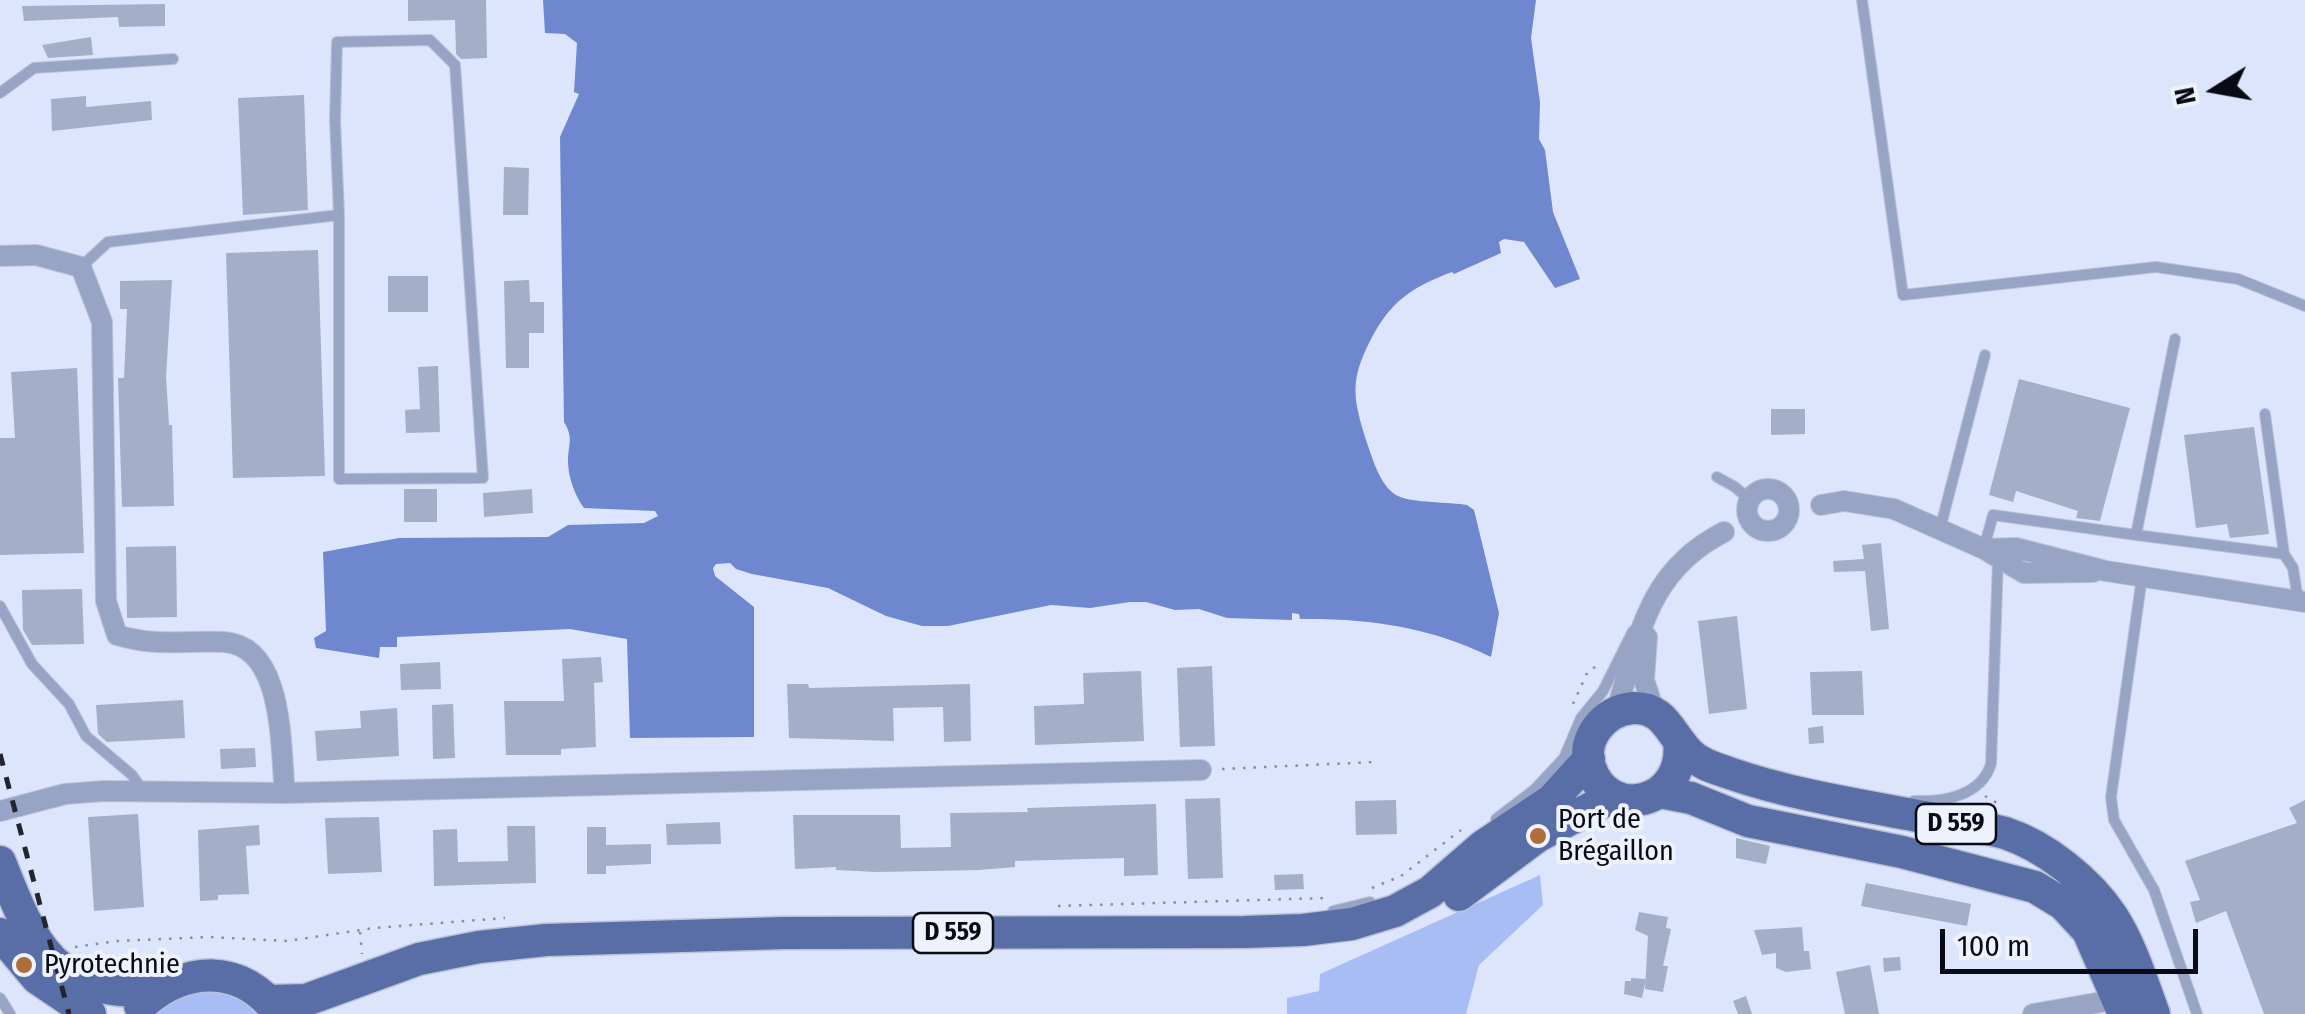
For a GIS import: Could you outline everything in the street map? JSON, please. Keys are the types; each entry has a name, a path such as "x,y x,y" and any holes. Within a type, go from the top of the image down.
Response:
{"main road":[{"path":"1642,708 1655,713 1666,720 1679,741 1678,770 1660,792 1638,800 1614,796 1597,781 1588,759 1592,736 1616,712 1642,708"},
{"name":"D 559","path":"1679,741 1691,756 1706,764 1764,785 2007,834 2062,864 2112,917 2154,1014"},
{"name":"D 559","path":"275,1008 419,959 546,940 784,933 1303,930 1352,924 1430,892 1483,846 1552,800 1588,759"},
{"name":"D 559","path":"1660,792 1691,798 1748,821 1902,852 2035,887 2062,904 2088,932 2122,1007"},
{"name":"D 559","path":"335,1014 380,993 425,980 546,961 782,954 1246,954 1354,944 1400,930 1433,914 1538,836 1614,796"},
{"path":"0,862 32,936 74,978 146,1003 194,976 215,975 235,980 275,1008"},
{"path":"0,934 36,978 90,1014"}],"street":[{"path":"0,256 36,256 81,267 102,322 106,601 116,635 143,644 228,642 253,652 272,682 285,794"},
{"path":"1616,712 1652,600 1670,574 1696,546 1751,512 1764,489 1778,490 1788,509"},
{"path":"1751,512 1774,530 1788,509 1844,500 1894,509 1990,553 2016,548 2106,571 2302,602"},
{"path":"1652,600 1644,680 1655,713"},
{"path":"0,811 65,794 143,791 285,794 1200,770"},
{"path":"2033,1014 2122,1007"}],"lane":[{"path":"1862,0 1903,295 2156,267 2238,279 2305,306"},
{"path":"430,40 455,65 483,478 339,479 339,215 336,42 430,40"},
{"path":"0,92 34,68 173,59"},
{"path":"81,267 108,242 339,215"},
{"path":"2136,534 2176,339"},
{"path":"1940,530 1984,355"},
{"path":"2265,414 2284,554 2293,568 2302,602"},
{"path":"1717,477 1736,487 1751,512"},
{"path":"1856,804 1874,797 1922,801 1966,794 1988,774 1993,515 2284,554"},
{"path":"2142,577 2112,809 2114,820 2154,890 2197,1014"},
{"path":"1488,824 1534,790 1564,758 1580,718 1602,691 1619,653 1652,600"},
{"path":"0,606 32,664 68,704 86,736 132,775 143,791"},
{"path":"1321,912 1378,900"},
{"path":"1091,932 1212,919"},
{"path":"0,998 10,1014"}],"path":[{"path":"1573,705 1588,671 1596,666 1606,668"},
{"path":"1200,770 1375,762"},
{"path":"1368,890 1401,876 1460,831"},
{"path":"1047,906 1327,898"},
{"path":"117,941 209,937 287,941 390,926 509,918"}],"shaded area":[{"path":"543,0 1536,0 1531,38 1540,102 1539,139 1545,150 1553,212 1580,279 1555,288 1524,242 1504,239 1499,242 1501,253 1425,283 1395,305 1364,354 1356,379 1359,414 1372,457 1392,492 1404,498 1467,505 1474,510 1499,613 1491,657 1445,638 1398,626 1300,619 1299,614 1292,613 1292,620 1227,618 1199,609 1175,610 1146,602 1090,608 1051,605 948,626 922,626 886,616 828,588 752,574 730,563 716,564 715,576 754,607 754,737 630,738 627,639 570,629 397,637 397,647 380,647 379,658 316,648 314,638 326,631 323,552 399,538 548,537 568,525 644,523 658,516 655,511 584,508 569,473 570,437 564,422 560,137 579,94 574,92 577,43 565,34 545,33"},
{"path":"1540,875 1543,905 1479,965 1466,1014 1287,1014 1287,998 1319,991 1320,974"},
{"path":"230,991 265,1014 152,1014 185,992"}],"building":[{"path":"408,0 486,0 487,58 461,59 456,54 455,20 408,21"},
{"path":"165,4 165,26 119,27 118,17 24,21 22,6"},
{"path":"91,37 93,55 48,58 42,45"},
{"path":"304,95 308,210 243,215 238,98"},
{"path":"86,96 86,107 151,101 152,120 52,131 51,99"},
{"path":"504,167 529,168 528,215 503,215"},
{"path":"318,250 325,476 233,478 226,253"},
{"path":"388,276 428,276 428,312 388,312"},
{"path":"172,280 166,377 172,425 174,506 122,507 118,378 124,378 127,309 120,309 120,281"},
{"path":"529,280 530,302 544,302 544,333 529,333 529,368 506,368 504,281"},
{"path":"438,366 440,432 406,433 405,410 420,409 418,367"},
{"path":"77,368 84,553 0,555 0,438 15,438 11,372"},
{"path":"2019,379 2130,408 2100,521 2076,518 2078,511 2016,491 2013,502 1989,495"},
{"path":"1771,409 1805,409 1805,434 1771,435"},
{"path":"2254,427 2269,534 2230,538 2227,524 2196,528 2184,435"},
{"path":"404,489 437,489 437,522 404,522"},
{"path":"532,489 533,513 484,517 483,493"},
{"path":"1881,543 1889,629 1871,631 1865,571 1834,572 1833,561 1864,559 1862,545"},
{"path":"176,546 177,617 127,618 126,547"},
{"path":"82,589 84,644 32,645 23,630 22,590"},
{"path":"1737,616 1747,709 1709,714 1698,621"},
{"path":"601,657 603,682 594,683 596,747 561,749 561,755 506,755 504,701 564,701 562,659"},
{"path":"440,662 441,689 401,690 400,664"},
{"path":"1212,666 1215,746 1180,747 1177,668"},
{"path":"1141,671 1144,741 1035,745 1034,706 1084,704 1083,673"},
{"path":"1862,671 1864,715 1812,715 1810,672"},
{"path":"787,684 808,684 809,688 970,684 971,741 944,742 943,707 893,708 894,741 789,738"},
{"path":"183,700 185,738 107,742 98,734 96,705"},
{"path":"453,704 455,758 433,759 432,705"},
{"path":"397,708 399,756 317,761 315,731 361,728 360,711"},
{"path":"1823,726 1824,743 1809,744 1808,728"},
{"path":"255,748 256,767 221,769 220,749"},
{"path":"1220,798 1223,878 1188,879 1185,799"},
{"path":"1396,800 1397,834 1356,835 1355,801"},
{"path":"2305,800 2305,1014 2264,1014 2226,911 2196,923 2190,902 2200,900 2185,861 2297,823 2289,808"},
{"path":"1156,804 1158,875 1124,876 1124,858 1015,861 1015,867 979,870 795,869 793,815 900,815 901,848 951,847 950,813"},
{"path":"138,814 144,907 94,911 88,817"},
{"path":"379,817 382,872 328,874 325,818"},
{"path":"720,822 721,844 667,845 666,824"},
{"path":"259,825 260,845 246,846 249,894 218,895 218,900 200,901 198,830"},
{"path":"507,826 535,826 536,883 434,886 433,830 457,829 458,862 508,861"},
{"path":"587,827 606,827 606,845 651,844 651,864 606,866 606,874 587,874"},
{"path":"1736,838 1770,846 1766,864 1736,858"},
{"path":"1303,874 1304,889 1275,890 1274,875"},
{"path":"1866,883 1971,904 1967,926 1861,906"},
{"path":"1639,912 1668,917 1666,928 1671,929 1663,966 1668,966 1663,992 1645,989 1648,936 1635,930"},
{"path":"1802,927 1804,951 1809,951 1811,969 1786,972 1776,968 1776,953 1762,955 1754,930"},
{"path":"1900,957 1901,970 1884,972 1883,958"},
{"path":"1870,965 1879,1014 1845,1014 1836,972"},
{"path":"1646,979 1642,998 1624,994 1625,981"},
{"path":"1746,996 1752,1014 1738,1014 1733,1001"}],"railway":[{"path":"0,754 69,1014"}],"place":[{"name":"Port de Brégaillon","path":"1538,836"},
{"name":"Pyrotechnie","path":"24,965"}]}
